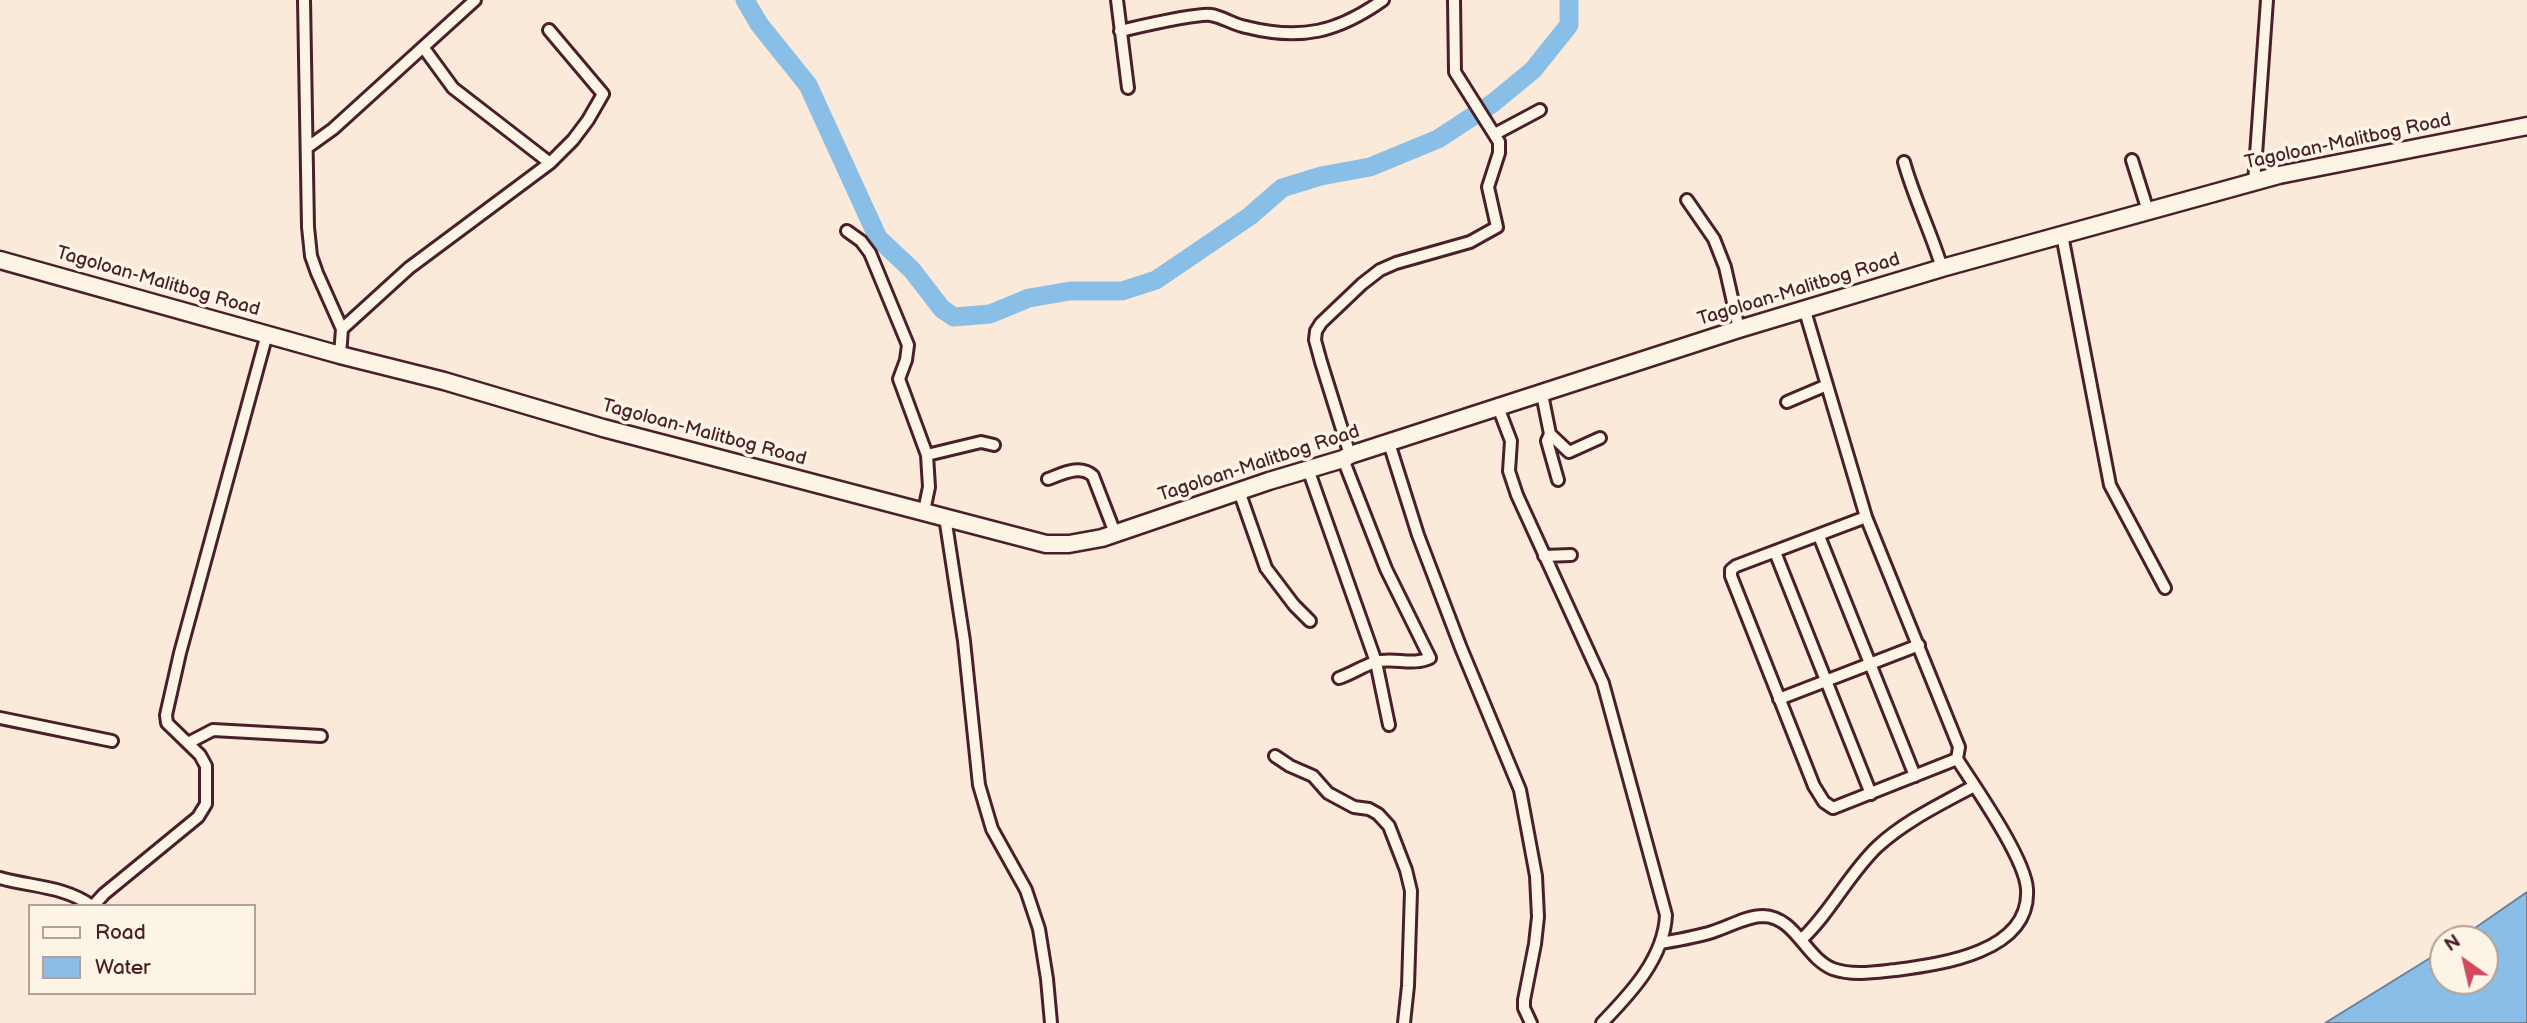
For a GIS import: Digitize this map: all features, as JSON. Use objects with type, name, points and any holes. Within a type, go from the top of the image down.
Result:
[{"type":"main road","name":"Tagoloan-Malitbog Road","points":[[0,260],[340,355],[444,381],[603,428],[1046,544],[1087,542],[1738,329],[1942,268],[2279,175],[2527,126]]},
{"type":"street","points":[[304,0],[308,227],[311,256],[342,329],[340,355]]},
{"type":"street","points":[[308,147],[333,129],[475,0]]},
{"type":"street","points":[[1117,0],[1128,88]]},
{"type":"street","points":[[1120,31],[1207,15],[1244,27],[1304,34],[1349,22],[1383,0]]},
{"type":"street","points":[[1339,678],[1376,662],[1417,662],[1430,658],[1386,569],[1347,457],[1315,340],[1321,323],[1380,270],[1470,242],[1497,227],[1489,187],[1500,147],[1495,134],[1454,67],[1454,0]]},
{"type":"street","points":[[2254,183],[2267,0]]},
{"type":"street","points":[[342,329],[408,268],[550,163],[588,120],[603,94],[549,30]]},
{"type":"street","points":[[423,47],[453,88],[550,163]]},
{"type":"street","points":[[1495,134],[1540,110]]},
{"type":"street","points":[[2132,160],[2148,211]]},
{"type":"street","points":[[1904,162],[1913,195],[1942,268]]},
{"type":"street","points":[[1687,200],[1714,239],[1725,267],[1738,329]]},
{"type":"street","points":[[847,231],[861,241],[870,253],[899,319],[908,350],[899,379],[927,455],[929,487],[924,511]]},
{"type":"street","points":[[2062,235],[2110,485],[2165,588]]},
{"type":"street","points":[[1661,943],[1712,932],[1762,916],[1786,923],[1830,968],[1865,973],[1927,966],[1971,955],[1999,941],[2013,929],[2024,910],[2027,886],[2018,860],[1957,759],[1959,747],[1866,517],[1805,311]]},
{"type":"street","points":[[94,904],[182,831],[206,804],[206,766],[200,755],[167,723],[166,715],[180,653],[267,334]]},
{"type":"street","points":[[1787,402],[1827,385]]},
{"type":"street","points":[[1542,394],[1550,434],[1547,441],[1558,480]]},
{"type":"street","points":[[1498,407],[1511,441],[1509,471],[1529,524],[1603,683],[1666,915],[1661,943],[1629,995],[1602,1023]]},
{"type":"street","points":[[1550,434],[1569,452],[1600,438]]},
{"type":"street","points":[[927,455],[981,442],[994,445]]},
{"type":"street","points":[[1389,443],[1418,535],[1520,790],[1538,917],[1524,1000],[1524,1008],[1531,1023]]},
{"type":"street","points":[[1048,479],[1079,469],[1093,475],[1115,533]]},
{"type":"street","points":[[1308,469],[1376,662],[1388,725]]},
{"type":"street","points":[[1239,491],[1266,568],[1310,621]]},
{"type":"street","points":[[945,517],[964,640],[979,785],[992,829],[1026,890],[1039,929],[1048,979],[1051,1023]]},
{"type":"street","points":[[1866,517],[1736,566],[1730,572],[1814,786],[1828,806],[1833,808],[1957,759]]},
{"type":"street","points":[[1818,536],[1915,776]]},
{"type":"street","points":[[1775,552],[1871,794]]},
{"type":"street","points":[[1544,556],[1571,555]]},
{"type":"street","points":[[1779,699],[1919,645]]},
{"type":"street","points":[[0,718],[112,741]]},
{"type":"street","points":[[188,743],[213,730],[321,736]]},
{"type":"street","points":[[1275,756],[1313,776],[1328,793],[1354,807],[1369,809],[1378,814],[1389,826],[1411,891],[1404,1023]]},
{"type":"street","points":[[1801,940],[1818,924],[1879,846],[1916,817],[1974,786]]},
{"type":"street","points":[[0,878],[65,891],[77,895],[89,904]]},
{"type":"water","points":[[2527,892],[2527,1023],[2325,1023],[2429,959],[2429,995],[2499,995],[2499,925],[2479,925]]},
{"type":"waterway","points":[[745,0],[759,24],[808,85],[878,238],[912,270],[942,309],[954,317],[990,314],[1029,298],[1070,291],[1122,291],[1156,280],[1250,216],[1282,188],[1321,176],[1370,167],[1438,139],[1493,103],[1533,70],[1569,25],[1569,0]]}]
